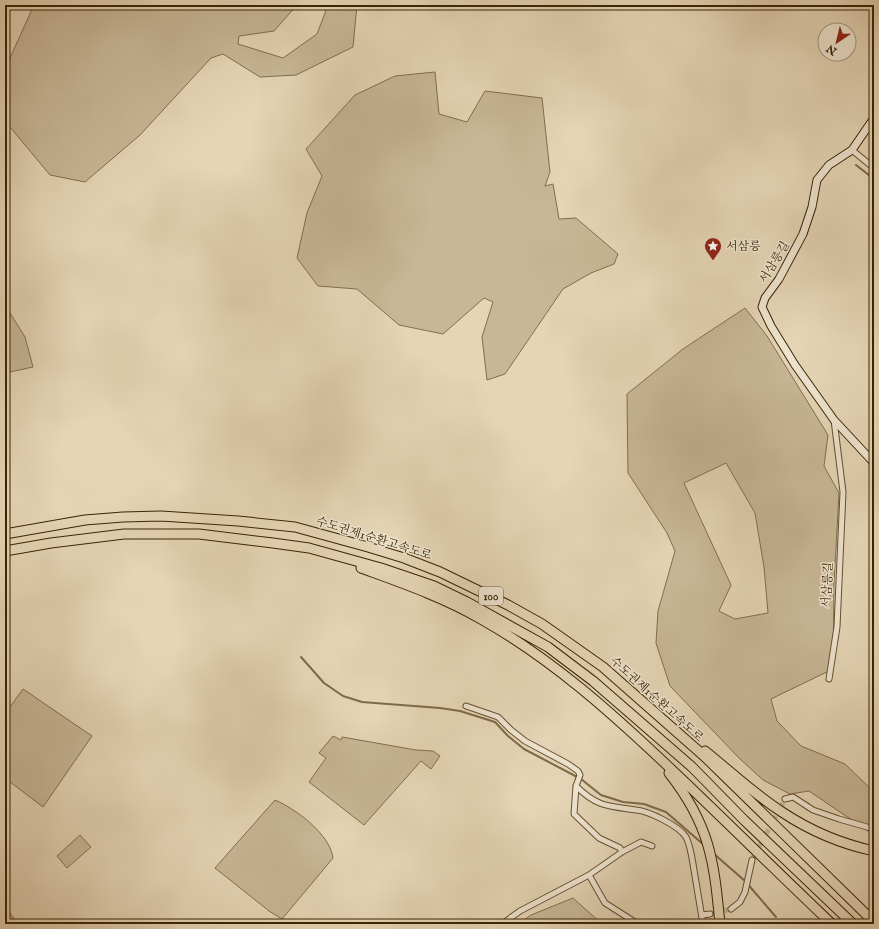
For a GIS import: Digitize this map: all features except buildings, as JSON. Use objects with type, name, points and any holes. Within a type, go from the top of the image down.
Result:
[{"type":"highway","name":"수도권제1순환고속도로","points":[[5,534],[85,520],[123,517],[238,520],[295,527],[404,558],[440,572],[542,624],[604,667],[703,755],[872,922]]},
{"type":"highway","name":"100","points":[[5,551],[51,543],[124,534],[199,534],[309,548],[434,586],[467,602],[548,647],[593,681],[692,767],[744,820],[853,924]]},
{"type":"highway","points":[[291,546],[394,580],[434,595],[507,634],[607,709],[832,924]]},
{"type":"highway","points":[[633,693],[757,794],[781,811],[812,829],[874,851]]},
{"type":"highway","points":[[607,709],[666,770],[685,795],[699,820],[708,842],[714,874],[720,924]]},
{"type":"street","name":"서삼릉길","points":[[874,118],[852,150],[829,165],[816,180],[812,207],[803,234],[779,279],[764,298],[762,307],[771,326],[795,365],[834,420],[874,463]]},
{"type":"street","points":[[852,150],[874,168]]},
{"type":"street","name":"서삼릉길","points":[[830,679],[837,627],[843,492],[834,420]]},
{"type":"street","points":[[466,706],[498,717],[526,741],[578,771],[580,775],[576,784],[574,814],[599,838],[620,848],[622,852]]},
{"type":"street","points":[[576,784],[587,797],[599,803],[644,812],[672,825],[685,836],[690,848],[703,924]]},
{"type":"street","points":[[785,799],[792,797],[813,810],[874,829]]},
{"type":"street","points":[[502,924],[520,911],[589,874],[622,852],[641,842],[652,846]]},
{"type":"street","points":[[732,909],[740,902],[752,860]]},
{"type":"street","points":[[589,874],[605,903],[638,924]]},
{"type":"street","points":[[702,915],[710,914]]},
{"type":"shaded area","points":[[34,5],[297,5],[274,31],[239,36],[238,44],[283,58],[317,34],[328,5],[357,5],[353,47],[296,75],[260,77],[223,54],[211,58],[140,135],[85,182],[50,175],[5,121],[5,73],[10,58]]},
{"type":"shaded area","points":[[435,72],[439,114],[467,122],[485,91],[542,98],[550,172],[545,186],[553,184],[559,219],[576,218],[618,254],[614,264],[591,273],[563,289],[505,374],[487,380],[482,337],[493,302],[484,298],[443,334],[399,325],[357,289],[318,286],[297,258],[307,213],[322,176],[306,149],[355,95],[395,76]]},
{"type":"shaded area","points":[[5,305],[25,337],[33,367],[5,373]]},
{"type":"shaded area","points":[[745,308],[767,336],[828,435],[824,466],[839,493],[834,584],[833,669],[771,699],[777,721],[801,746],[845,764],[874,792],[874,835],[809,791],[790,794],[763,780],[739,758],[670,686],[656,643],[658,611],[675,551],[667,533],[628,473],[627,394],[683,349]],"holes":[[[726,463],[755,513],[764,567],[768,613],[735,619],[719,611],[731,585],[684,483]]]},
{"type":"shaded area","points":[[23,689],[92,736],[43,807],[5,778],[5,714]]},
{"type":"shaded area","points":[[333,736],[341,740],[342,737],[416,750],[433,751],[440,756],[431,769],[421,761],[364,825],[309,782],[326,758],[319,753]]},
{"type":"shaded area","points":[[275,800],[302,816],[319,831],[331,849],[333,858],[282,919],[269,911],[215,868]]},
{"type":"shaded area","points":[[80,835],[91,847],[67,868],[57,856]]},
{"type":"shaded area","points":[[573,898],[602,924],[518,924],[531,915]]},
{"type":"shaded area","points":[[5,906],[18,924],[5,924]]},
{"type":"shaded area","points":[[53,920],[60,924],[25,924]]},
{"type":"waterway","points":[[856,165],[874,179]]},
{"type":"waterway","points":[[301,657],[324,683],[343,696],[362,702],[460,711],[495,722],[508,736],[524,749],[581,779],[601,795],[623,802],[644,804],[666,812],[704,845]]},
{"type":"waterway","points":[[713,853],[745,881],[776,917]]},
{"type":"tunnel","points":[[752,860],[785,799]]},
{"type":"tunnel","points":[[710,914],[731,909]]},
{"type":"place","name":"서삼릉","points":[[713,261]]}]
